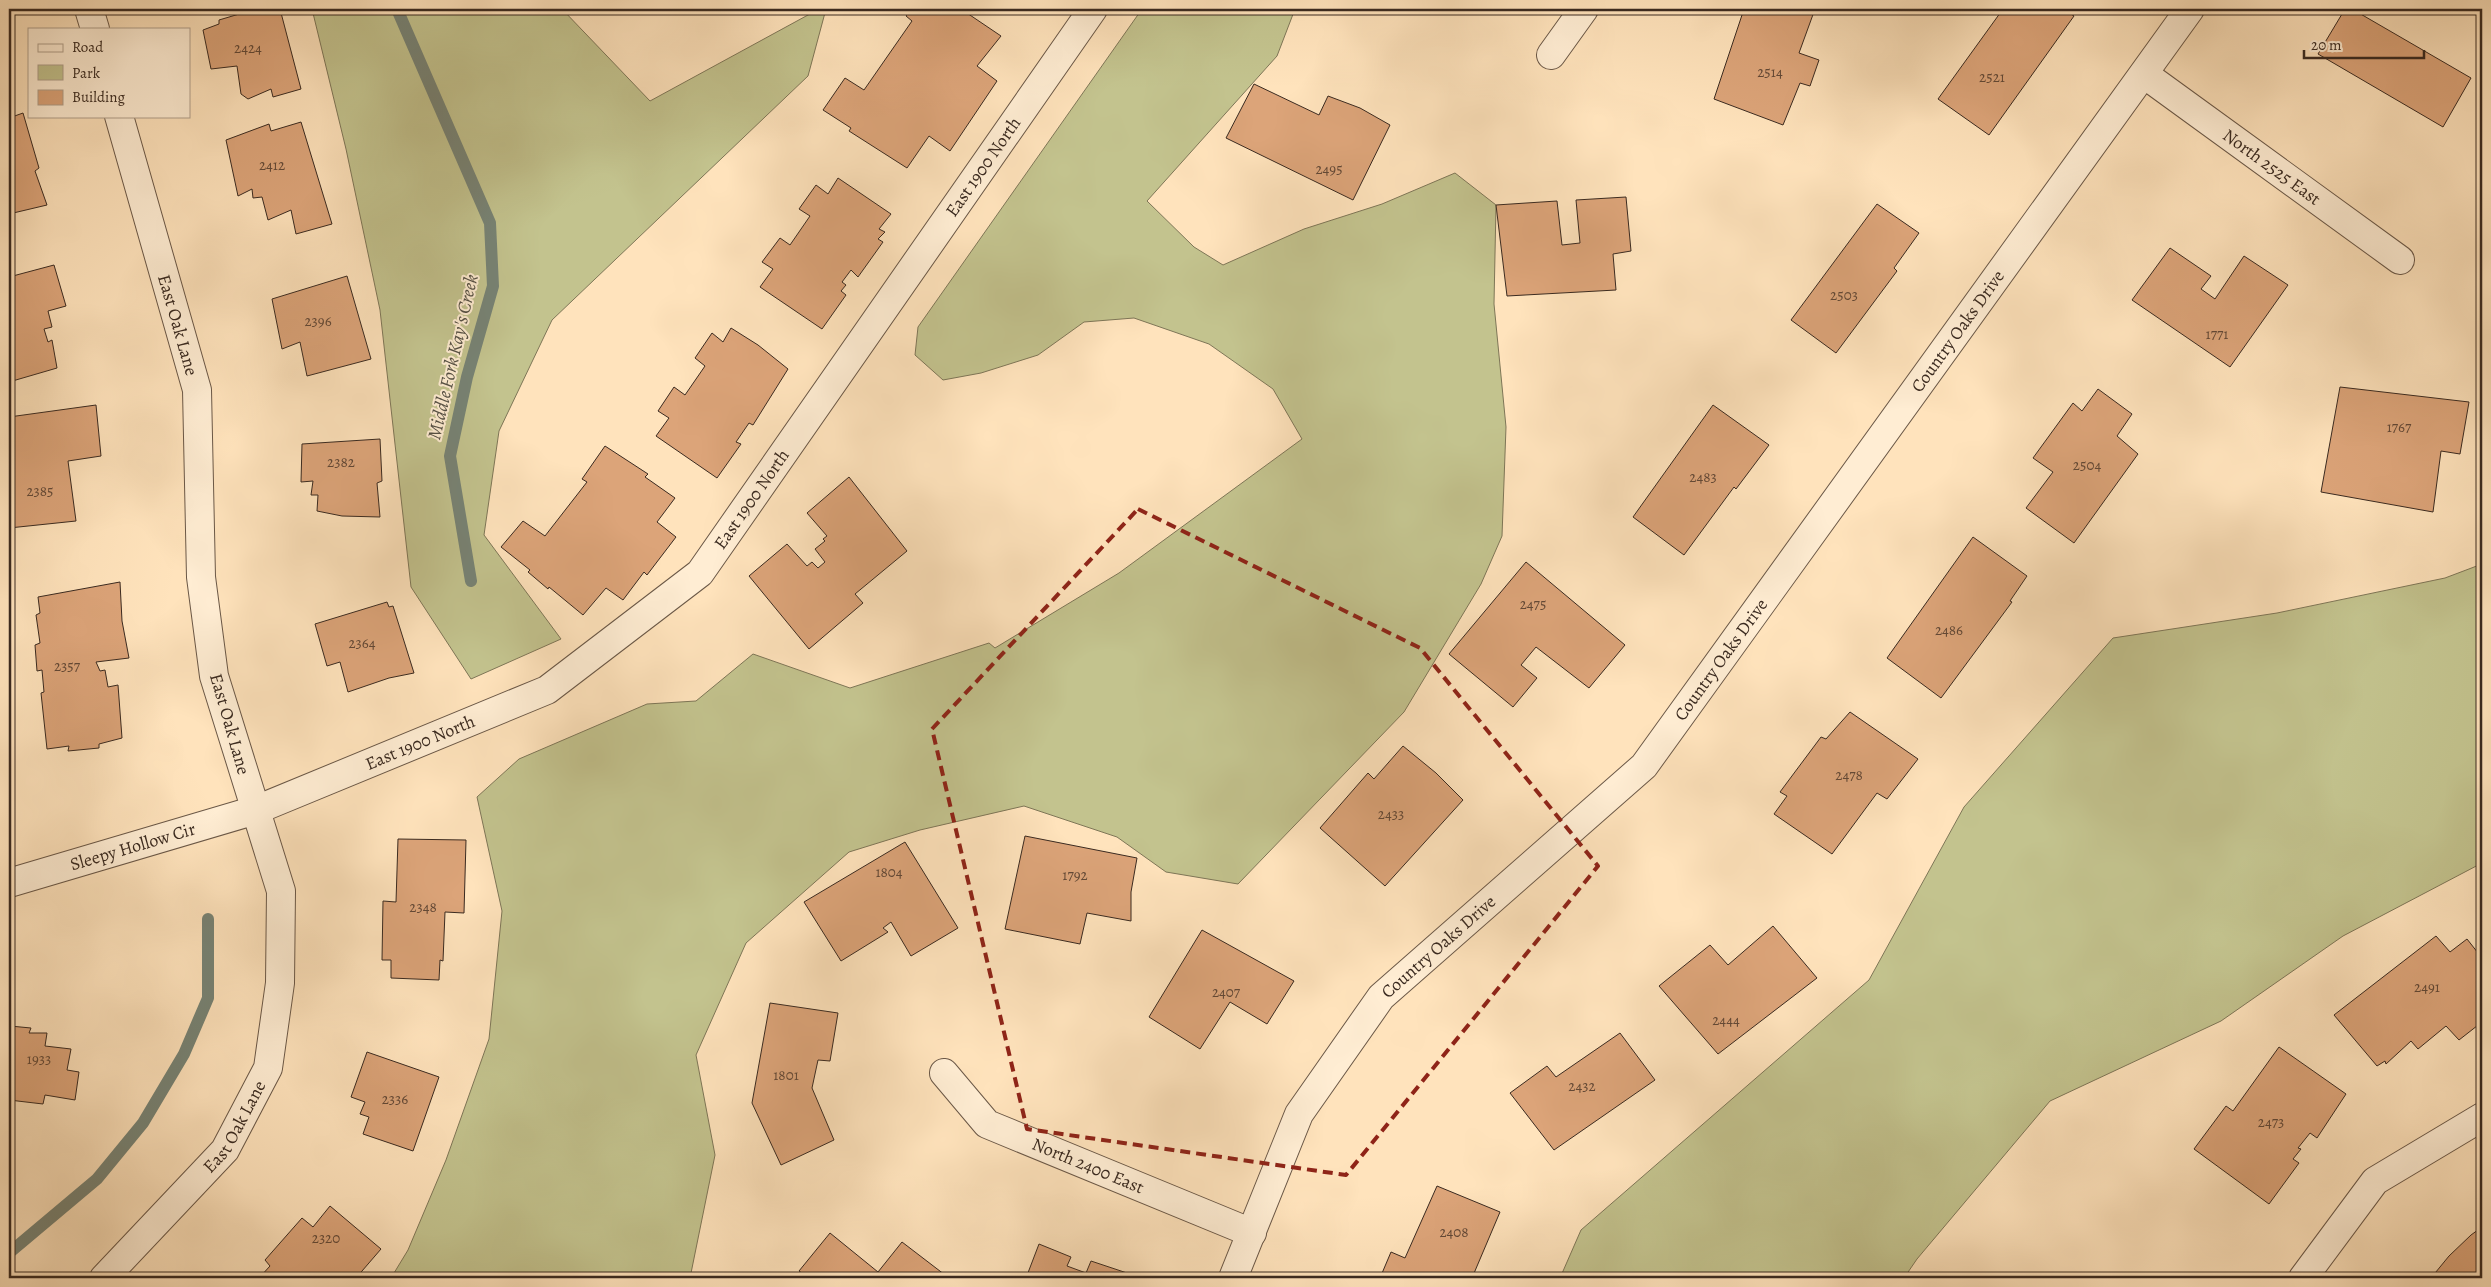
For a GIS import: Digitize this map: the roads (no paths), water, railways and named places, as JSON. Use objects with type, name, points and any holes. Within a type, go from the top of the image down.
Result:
[{"type":"street","points":[[89,9],[95,28]]},
{"type":"street","name":"East 1900 North","points":[[256,810],[547,690],[700,573],[1093,9]]},
{"type":"street","points":[[1551,55],[1584,9]]},
{"type":"street","name":"Country Oaks Drive","points":[[1233,1278],[1299,1114],[1381,997],[1644,766],[2190,9]]},
{"type":"street","name":"North 2525 East","points":[[2144,74],[2400,260]]},
{"type":"street","name":"East Oak Lane","points":[[104,1278],[225,1150],[268,1068],[280,984],[281,891],[214,676],[201,576],[197,390],[121,118]]},
{"type":"street","name":"Sleepy Hollow Cir","points":[[9,883],[256,810]]},
{"type":"street","name":"North 2400 East","points":[[944,1073],[987,1124],[1252,1232]]},
{"type":"street","points":[[2303,1278],[2375,1181],[2482,1116]]},
{"type":"waterway","name":"Middle Fork Kay's Creek","points":[[397,9],[490,223],[493,286],[467,377],[450,456],[471,581]]},
{"type":"waterway","name":"Middle Fork Kay's Creek","points":[[9,1253],[97,1179],[143,1123],[184,1054],[208,998],[208,919]]}]
